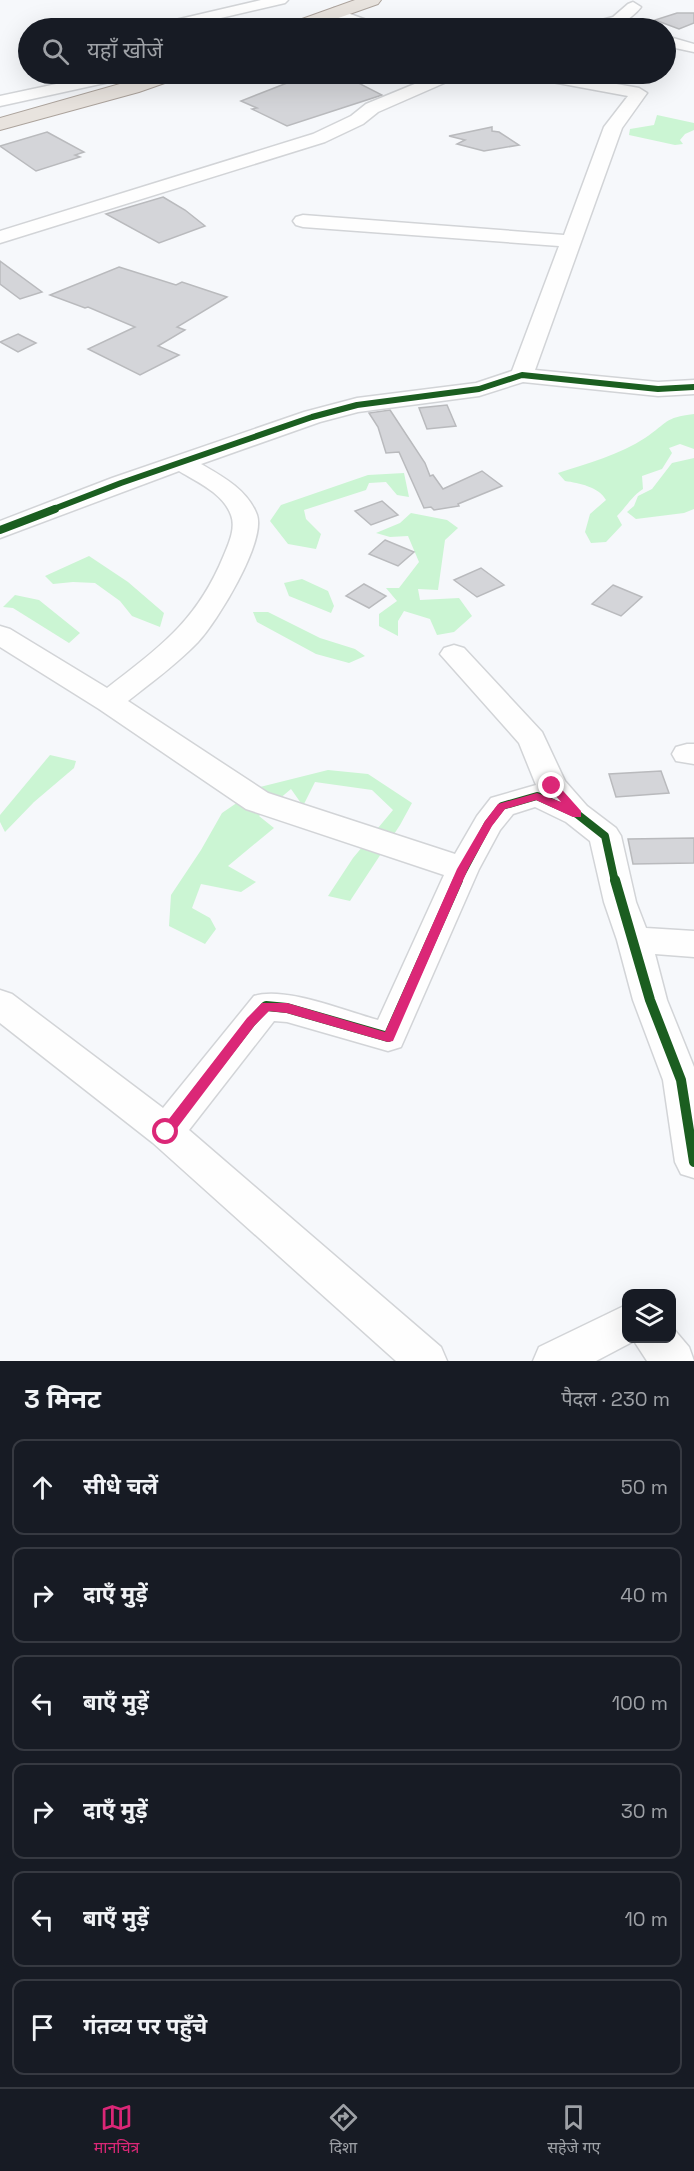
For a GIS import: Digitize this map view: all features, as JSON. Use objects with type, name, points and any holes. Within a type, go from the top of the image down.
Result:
[{"type":"main road","points":[[321,18],[372,0]]},
{"type":"main road","points":[[0,124],[143,84]]},
{"type":"street","points":[[203,18],[280,0]]},
{"type":"street","points":[[620,18],[633,6]]},
{"type":"street","points":[[334,13],[347,18]]},
{"type":"street","points":[[676,44],[691,48]]},
{"type":"street","points":[[0,101],[77,84]]},
{"type":"street","points":[[0,237],[319,138],[357,120],[372,108],[428,84]]},
{"type":"street","points":[[522,375],[614,127],[639,93],[590,84]]},
{"type":"street","points":[[303,221],[571,241]]},
{"type":"street","points":[[0,530],[181,462],[312,417],[357,405],[479,389],[522,375],[658,389],[694,387]]},
{"type":"street","points":[[109,702],[191,634],[226,580],[241,548],[246,520],[233,494],[181,462]]},
{"type":"street","points":[[0,635],[109,702],[257,801],[463,869]]},
{"type":"street","points":[[454,654],[532,739],[552,786],[577,814],[605,836],[620,902],[634,940],[650,1000],[681,1080],[694,1162]]},
{"type":"street","points":[[166,1132],[251,1022],[266,1006],[287,1008],[388,1038],[463,869],[488,824],[502,806],[537,796],[577,814]]},
{"type":"street","points":[[634,940],[694,944]]},
{"type":"street","points":[[0,1004],[166,1132],[426,1361]]},
{"type":"street","points":[[554,1361],[622,1327]]},
{"type":"street","points":[[658,1343],[674,1361]]},
{"type":"green space","points":[[657,115],[694,123],[694,130],[685,134],[680,140],[683,144],[675,145],[629,135],[630,129],[654,125]]},
{"type":"green space","points":[[694,414],[694,449],[680,444],[669,448],[672,453],[662,469],[642,476],[643,489],[617,516],[622,525],[606,542],[591,543],[585,532],[590,514],[606,500],[594,489],[565,481],[558,473],[614,454],[636,444],[671,419]]},
{"type":"green space","points":[[694,458],[694,509],[684,513],[636,519],[627,512],[634,506],[638,496],[652,489],[672,463]]},
{"type":"green space","points":[[404,473],[409,497],[397,495],[386,482],[369,483],[366,490],[304,510],[306,519],[321,534],[316,549],[288,544],[270,521],[281,505],[368,475]]},
{"type":"green space","points":[[411,513],[447,520],[458,528],[445,540],[438,590],[418,589],[420,600],[459,598],[472,616],[454,632],[437,635],[430,619],[404,611],[398,621],[398,636],[379,626],[379,614],[397,601],[386,588],[399,588],[419,562],[408,536],[390,537],[376,533],[400,523]]},
{"type":"green space","points":[[89,556],[128,582],[164,613],[160,627],[132,616],[120,601],[95,583],[53,584],[45,576]]},
{"type":"green space","points":[[302,579],[328,591],[334,606],[331,613],[289,596],[284,583]]},
{"type":"green space","points":[[15,595],[39,600],[80,633],[69,643],[13,608],[3,607]]},
{"type":"green space","points":[[253,612],[268,612],[320,638],[355,649],[365,656],[349,663],[316,654],[257,622]]},
{"type":"green space","points":[[50,755],[76,761],[74,768],[34,802],[5,832],[0,822],[0,815]]},
{"type":"green space","points":[[328,770],[368,774],[412,803],[350,901],[328,896],[353,858],[393,810],[372,790],[315,782],[303,806],[291,789],[259,816],[274,828],[228,866],[256,882],[241,892],[201,884],[192,908],[210,918],[216,929],[205,944],[169,926],[171,895],[222,813],[260,787]]},
{"type":"building","points":[[677,13],[694,13],[694,23],[679,29],[676,28],[676,18],[661,18]]},
{"type":"building","points":[[284,84],[361,84],[382,95],[287,126],[241,101]]},
{"type":"building","points":[[492,127],[492,131],[499,132],[519,145],[484,151],[457,144],[465,140],[449,136]]},
{"type":"building","points":[[47,132],[84,152],[75,155],[80,157],[36,171],[0,146]]},
{"type":"building","points":[[163,197],[185,210],[205,226],[159,243],[106,214]]},
{"type":"building","points":[[0,261],[42,292],[20,299],[0,284]]},
{"type":"building","points":[[119,267],[176,285],[182,282],[227,297],[177,327],[185,330],[158,346],[179,355],[140,375],[88,349],[135,327],[88,307],[85,308],[50,295]]},
{"type":"building","points":[[18,334],[36,343],[18,352],[0,342]]},
{"type":"building","points":[[447,405],[456,426],[427,429],[419,408]]},
{"type":"building","points":[[390,410],[425,463],[430,476],[433,475],[443,489],[482,471],[502,486],[458,504],[459,506],[434,510],[431,507],[424,508],[399,452],[386,453],[378,427],[369,413]]},
{"type":"building","points":[[382,501],[398,515],[371,525],[355,511]]},
{"type":"building","points":[[385,540],[414,552],[398,566],[369,554]]},
{"type":"building","points":[[481,568],[504,585],[477,597],[454,580]]},
{"type":"building","points":[[364,584],[386,596],[369,608],[346,596]]},
{"type":"building","points":[[613,585],[642,597],[621,616],[592,604]]},
{"type":"building","points":[[661,771],[669,793],[616,797],[609,774]]},
{"type":"building","points":[[694,838],[694,863],[633,864],[628,839]]},
{"type":"cycle path","points":[[0,530],[121,483],[312,417],[357,405],[479,389],[522,375],[658,389],[694,387]]},
{"type":"cycle path","points":[[166,1132],[251,1022],[266,1006],[287,1008],[388,1037],[463,869],[488,824],[502,806],[537,796],[577,814],[605,836],[620,902],[634,940],[650,1000],[681,1080],[694,1162]]},
{"type":"route","points":[[166,1132],[251,1022],[266,1006],[287,1008],[388,1038],[463,869],[488,824],[502,806],[537,796],[577,814],[552,786]]}]
